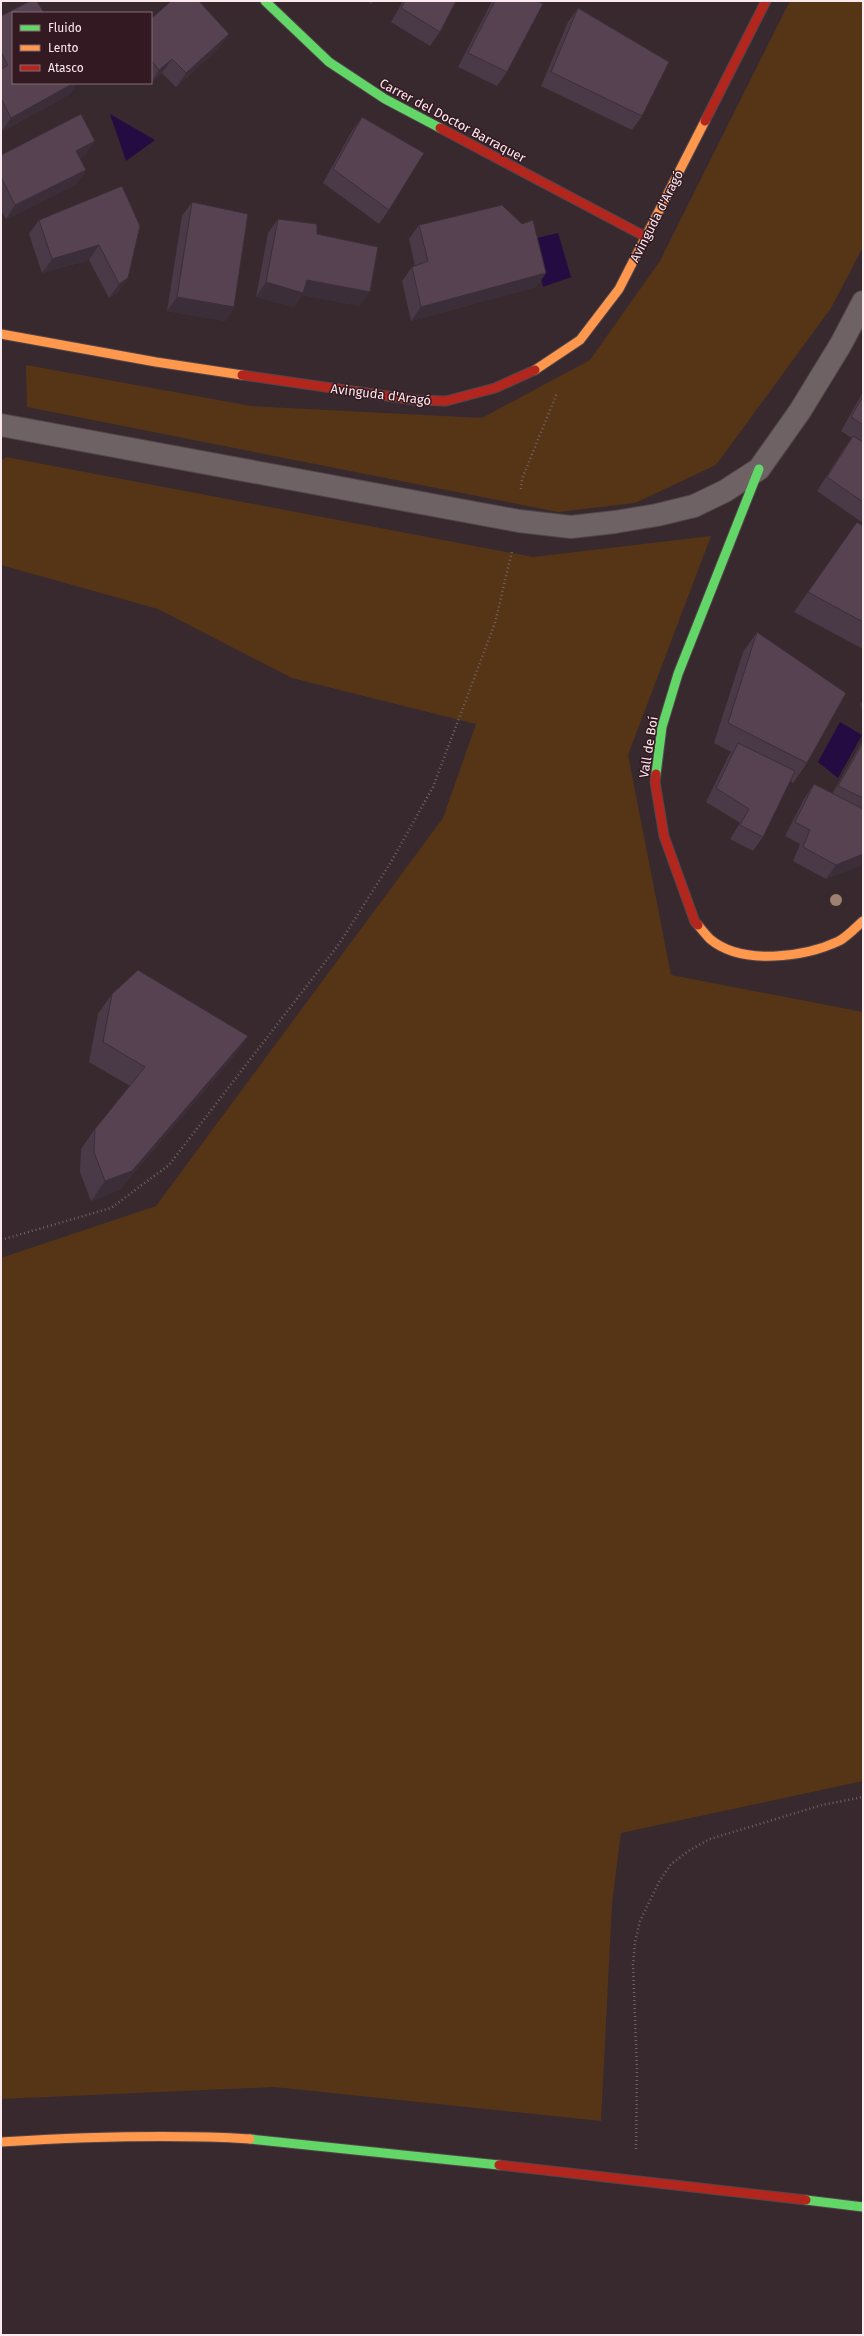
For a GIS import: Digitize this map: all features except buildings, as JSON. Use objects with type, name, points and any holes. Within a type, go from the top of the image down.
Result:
[{"type":"street","name":"Carrer del Doctor Barraquer","points":[[265,1],[329,62],[385,99],[646,237]]},
{"type":"street","name":"Avinguda d'Aragó","points":[[1,334],[156,362],[415,400],[446,401],[495,388],[536,370],[580,340],[619,288],[766,1]]},
{"type":"street","points":[[1,425],[519,521],[570,527],[657,515],[694,506],[725,491],[758,469],[800,411],[863,302]]},
{"type":"street","name":"Vall de Boí","points":[[758,469],[678,674],[662,727],[655,782],[664,836],[695,922],[711,940],[734,951],[761,958],[814,951],[841,940],[863,921]]},
{"type":"street","points":[[1,2142],[77,2137],[195,2136],[275,2140],[635,2179],[863,2207]]},
{"type":"path","points":[[1,1240],[111,1208],[169,1165],[339,944],[391,862],[432,787],[495,623],[519,521],[522,479],[559,390]]},
{"type":"path","points":[[635,2179],[637,2070],[633,1965],[635,1942],[640,1921],[659,1882],[672,1864],[690,1850],[710,1839],[822,1805],[863,1797]]},
{"type":"shaded area","points":[[790,1],[863,1],[863,247],[831,308],[716,465],[635,503],[558,512],[27,407],[26,365],[251,406],[482,418],[590,360],[660,261]]},
{"type":"shaded area","points":[[110,114],[155,140],[126,161]]},
{"type":"shaded area","points":[[558,233],[571,277],[543,287],[533,239]]},
{"type":"shaded area","points":[[6,457],[533,557],[711,536],[628,755],[671,975],[863,1012],[863,1781],[621,1833],[612,1903],[601,2121],[274,2087],[1,2099],[1,1258],[156,1206],[443,818],[476,724],[292,678],[158,609],[1,565],[1,461]]},
{"type":"shaded area","points":[[840,722],[862,735],[838,778],[818,762]]},
{"type":"traffic: fast","points":[[265,1],[329,62],[385,99],[440,128]]},
{"type":"traffic: fast","points":[[656,774],[662,727],[678,674],[759,469]]},
{"type":"traffic: fast","points":[[250,2139],[499,2165]]},
{"type":"traffic: fast","points":[[806,2200],[863,2207]]},
{"type":"traffic: slow","points":[[535,370],[580,340],[619,289],[705,121]]},
{"type":"traffic: slow","points":[[1,334],[156,362],[242,375]]},
{"type":"traffic: slow","points":[[698,925],[710,939],[723,947],[739,953],[756,956],[774,956],[792,955],[825,947],[842,939],[863,921]]},
{"type":"traffic: slow","points":[[1,2142],[126,2137],[219,2137],[250,2139]]},
{"type":"traffic: jam","points":[[705,121],[766,1]]},
{"type":"traffic: jam","points":[[440,128],[646,237]]},
{"type":"traffic: jam","points":[[242,375],[415,400],[446,401],[495,388],[535,370]]},
{"type":"traffic: jam","points":[[656,774],[655,782],[664,836],[695,922],[698,925]]},
{"type":"traffic: jam","points":[[499,2165],[806,2200]]}]
